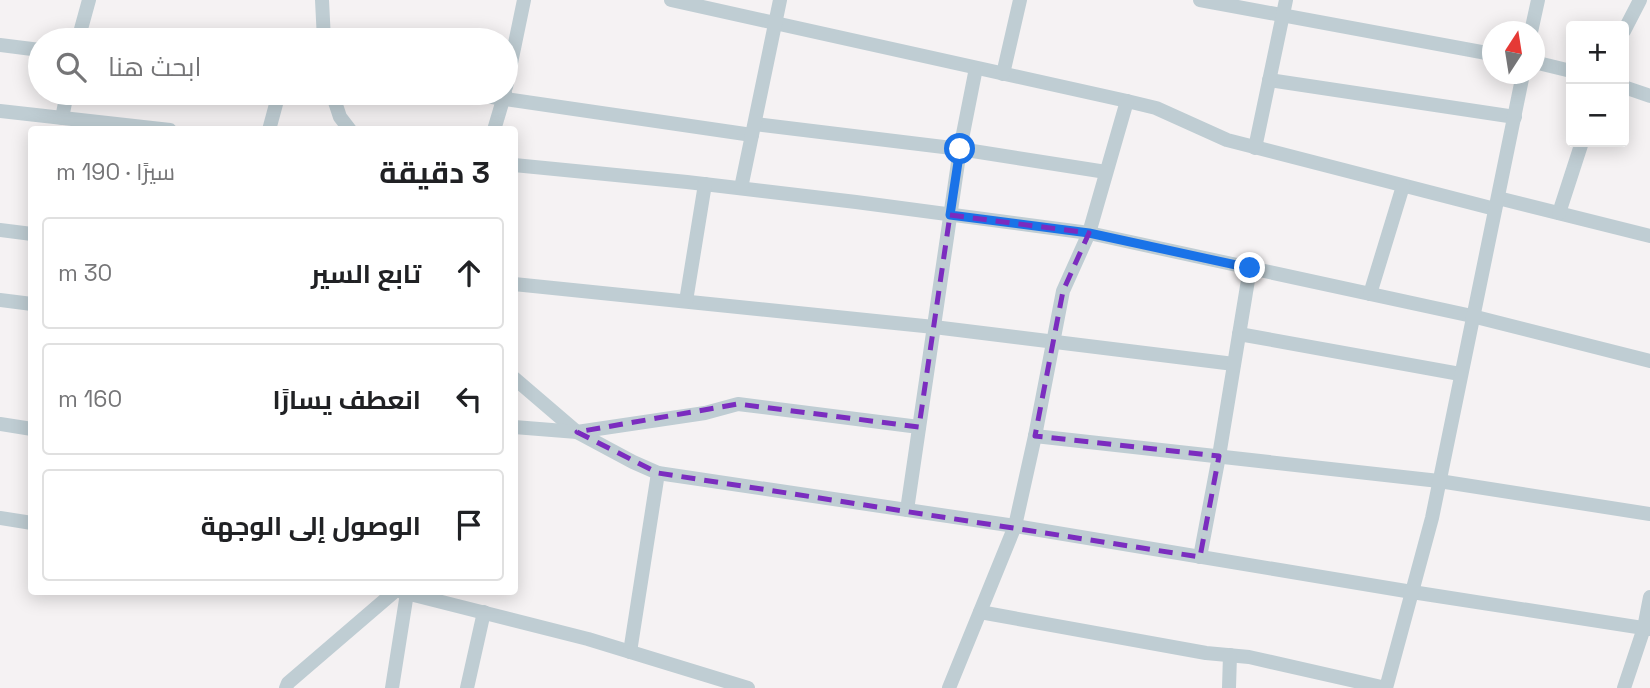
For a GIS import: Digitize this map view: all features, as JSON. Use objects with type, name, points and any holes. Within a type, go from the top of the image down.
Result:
[{"type":"street","points":[[81,28],[89,0]]},
{"type":"street","points":[[322,0],[323,28]]},
{"type":"street","points":[[518,29],[524,0]]},
{"type":"street","points":[[671,0],[1156,108],[1227,140],[1403,186],[1559,213],[1650,236]]},
{"type":"street","points":[[741,188],[780,0]]},
{"type":"street","points":[[1003,74],[1020,0]]},
{"type":"street","points":[[1200,0],[1482,52]]},
{"type":"street","points":[[1255,148],[1286,0]]},
{"type":"street","points":[[1533,21],[1538,0]]},
{"type":"street","points":[[1629,21],[1640,0]]},
{"type":"street","points":[[0,45],[28,48]]},
{"type":"street","points":[[1545,65],[1566,71]]},
{"type":"street","points":[[907,510],[960,149],[976,68]]},
{"type":"street","points":[[1269,80],[1515,117]]},
{"type":"street","points":[[980,612],[1206,653],[1249,657],[1386,688],[1432,518],[1521,84]]},
{"type":"street","points":[[1629,89],[1650,96]]},
{"type":"street","points":[[518,95],[753,129],[960,149],[1106,172]]},
{"type":"street","points":[[949,688],[1015,526],[1063,291],[1089,233],[1127,101]]},
{"type":"street","points":[[62,118],[65,105]]},
{"type":"street","points":[[270,126],[276,105]]},
{"type":"street","points":[[336,105],[347,126]]},
{"type":"street","points":[[495,126],[501,105]]},
{"type":"street","points":[[0,111],[134,126]]},
{"type":"street","points":[[1559,213],[1580,147]]},
{"type":"street","points":[[518,165],[741,188],[1089,233],[1472,316],[1650,361]]},
{"type":"street","points":[[686,301],[705,184]]},
{"type":"street","points":[[1370,294],[1403,186]]},
{"type":"street","points":[[0,230],[28,234]]},
{"type":"street","points":[[1200,557],[1250,268]]},
{"type":"street","points":[[518,284],[934,327],[1234,364]]},
{"type":"street","points":[[0,300],[28,304]]},
{"type":"street","points":[[1239,334],[1461,374]]},
{"type":"street","points":[[518,381],[577,432],[657,473],[1015,526],[1647,628]]},
{"type":"street","points":[[518,427],[577,432],[705,413],[738,404],[919,427]]},
{"type":"street","points":[[0,424],[28,428]]},
{"type":"street","points":[[1035,436],[1439,481],[1650,514]]},
{"type":"street","points":[[630,652],[657,473]]},
{"type":"street","points":[[0,518],[28,522]]},
{"type":"street","points":[[286,688],[302,671],[397,595]]},
{"type":"street","points":[[392,688],[401,595]]},
{"type":"street","points":[[413,595],[588,639],[748,688]]},
{"type":"street","points":[[1624,688],[1647,628],[1650,597]]},
{"type":"street","points":[[467,688],[484,612]]},
{"type":"street","points":[[1229,688],[1230,655]]},
{"type":"highlighted area","points":[[950,215],[1089,233],[1063,291],[1035,436],[1219,456],[1200,557],[658,473],[577,432],[738,404],[919,427]]},
{"type":"route","points":[[960,149],[950,215],[1089,233],[1250,268]]}]
